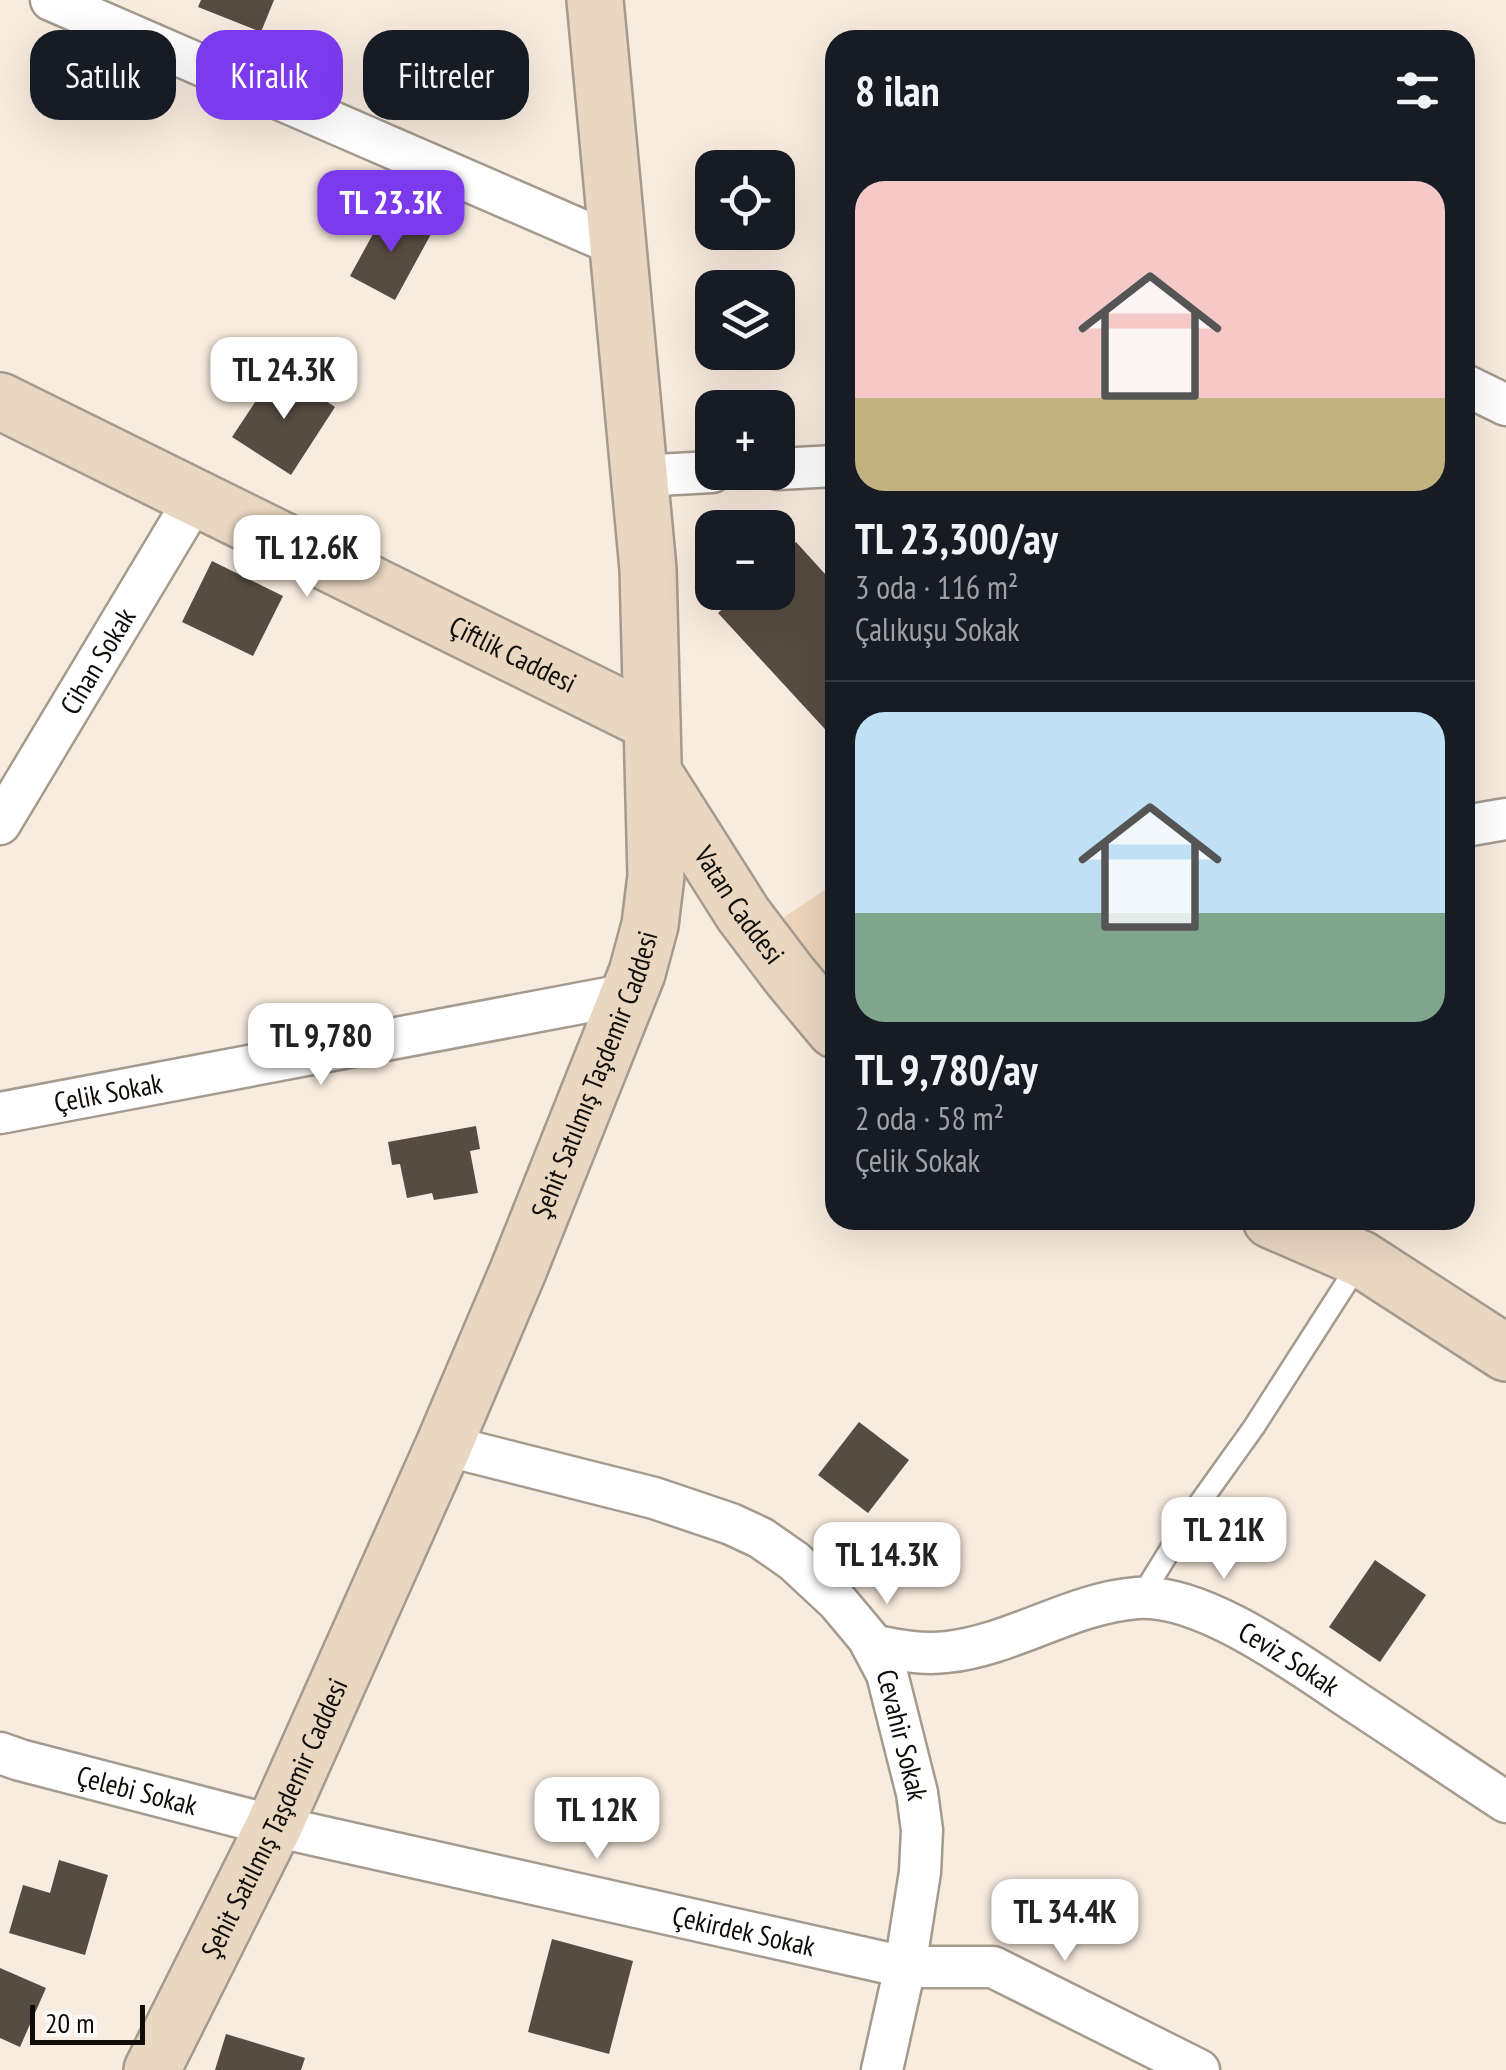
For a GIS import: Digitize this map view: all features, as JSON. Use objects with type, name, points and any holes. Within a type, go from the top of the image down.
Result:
[{"type":"street","points":[[50,0],[618,246]]},
{"type":"street","name":"Şehit Satılmış Taşdemir Caddesi","points":[[152,2070],[274,1826],[444,1445],[518,1272],[637,973],[650,926],[656,876],[648,569],[595,0]]},
{"type":"street","points":[[1475,390],[1506,405]]},
{"type":"street","name":"Çiftlik Caddesi","points":[[0,400],[196,498],[653,748]]},
{"type":"street","points":[[795,468],[825,467]]},
{"type":"street","points":[[639,476],[695,473]]},
{"type":"street","name":"Cihan Sokak","points":[[0,824],[196,498]]},
{"type":"street","name":"Vatan Caddesi","points":[[653,748],[743,914],[825,1018]]},
{"type":"street","points":[[1475,824],[1506,819]]},
{"type":"street","name":"Çelik Sokak","points":[[0,1113],[628,994]]},
{"type":"street","points":[[1294,1230],[1361,1259],[1506,1353]]},
{"type":"street","name":"Cevahir Sokak","points":[[444,1445],[654,1498],[761,1538],[794,1561],[837,1602],[872,1645],[887,1674],[917,1794],[922,1830],[920,1872],[905,1967],[882,2070]]},
{"type":"street","name":"Ceviz Sokak","points":[[872,1645],[912,1652],[946,1652],[983,1645],[1108,1602],[1141,1597],[1175,1603],[1258,1637],[1506,1802]]},
{"type":"street","name":"Çelebi Sokak","points":[[0,1753],[274,1826]]},
{"type":"street","name":"Çekirdek Sokak","points":[[274,1826],[905,1967],[993,1967],[1199,2070]]},
{"type":"lane","points":[[1141,1597],[1361,1259]]},
{"type":"shaded area","points":[[825,890],[825,974],[783,918]]},
{"type":"building","points":[[201,0],[274,0],[262,30],[198,7]]},
{"type":"building","points":[[386,210],[431,234],[395,300],[350,276]]},
{"type":"building","points":[[277,369],[335,407],[291,475],[232,437]]},
{"type":"building","points":[[796,542],[825,574],[825,729],[718,613],[795,610]]},
{"type":"building","points":[[212,561],[283,596],[253,656],[182,622]]},
{"type":"building","points":[[476,1126],[480,1149],[470,1151],[478,1193],[434,1200],[432,1193],[407,1198],[400,1164],[392,1165],[388,1142]]},
{"type":"building","points":[[859,1422],[909,1460],[868,1513],[818,1475]]},
{"type":"building","points":[[1375,1560],[1426,1595],[1380,1662],[1329,1627]]},
{"type":"building","points":[[59,1860],[108,1875],[85,1955],[9,1933],[23,1885],[50,1893]]},
{"type":"building","points":[[552,1939],[633,1961],[609,2054],[528,2032]]},
{"type":"building","points":[[0,1968],[46,1988],[20,2047],[0,2038]]},
{"type":"building","points":[[226,2034],[305,2058],[301,2070],[215,2070]]}]
